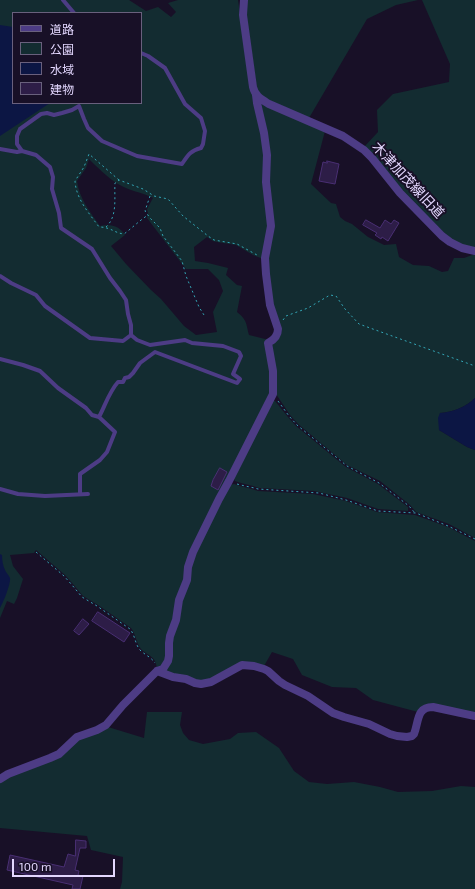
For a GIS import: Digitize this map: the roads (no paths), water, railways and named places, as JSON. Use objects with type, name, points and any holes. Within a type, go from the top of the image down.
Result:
[{"type":"street","points":[[0,779],[8,774],[59,754],[77,737],[106,725],[123,704],[163,669],[168,661],[170,636],[176,620],[179,600],[187,580],[188,567],[193,552],[273,394],[273,371],[268,343],[276,337],[278,329],[270,305],[265,258],[271,226],[266,182],[267,155],[264,133],[253,87],[242,0]]},
{"type":"street","name":"木津加茂線旧道","points":[[256,95],[269,104],[343,136],[364,150],[400,193],[442,236],[462,248],[475,251]]},
{"type":"street","points":[[158,672],[201,684],[211,682],[242,665],[254,666],[268,671],[279,681],[308,696],[333,712],[344,717],[369,724],[397,736],[412,736],[414,734],[420,713],[426,708],[433,707],[475,716]]},
{"type":"lane","points":[[63,0],[73,12]]},
{"type":"lane","points":[[22,151],[17,144],[17,136],[20,129],[40,114],[47,113],[54,115],[72,110],[79,106],[88,128],[102,141],[137,156],[182,164],[188,154],[201,148],[203,144],[205,131],[201,118],[185,104],[165,68],[142,53]]},
{"type":"lane","points":[[0,149],[17,152],[22,151],[36,155],[50,167],[53,177],[52,189],[59,213],[61,228],[92,249],[126,300],[131,325],[131,334],[137,340],[150,345],[185,340],[192,343],[223,346],[239,352],[241,356],[233,374],[240,379],[237,383],[155,352],[140,363],[133,373],[129,377],[125,378],[123,382],[118,382],[99,417]]},
{"type":"lane","points":[[0,276],[36,295],[45,306],[90,338],[123,341],[131,334]]},
{"type":"lane","points":[[0,360],[23,365],[40,371],[58,388],[86,408],[92,415],[99,417],[115,432],[107,452],[100,460],[80,474],[80,494]]},
{"type":"lane","points":[[0,489],[18,494],[45,496],[88,494]]},
{"type":"water","points":[[0,25],[12,27],[12,104],[48,104],[0,136]]},
{"type":"water","points":[[475,398],[475,450],[467,447],[439,430],[438,418],[440,413],[450,412],[468,404]]},
{"type":"water","points":[[0,554],[2,555],[4,568],[10,578],[10,581],[5,598],[0,608]]}]
